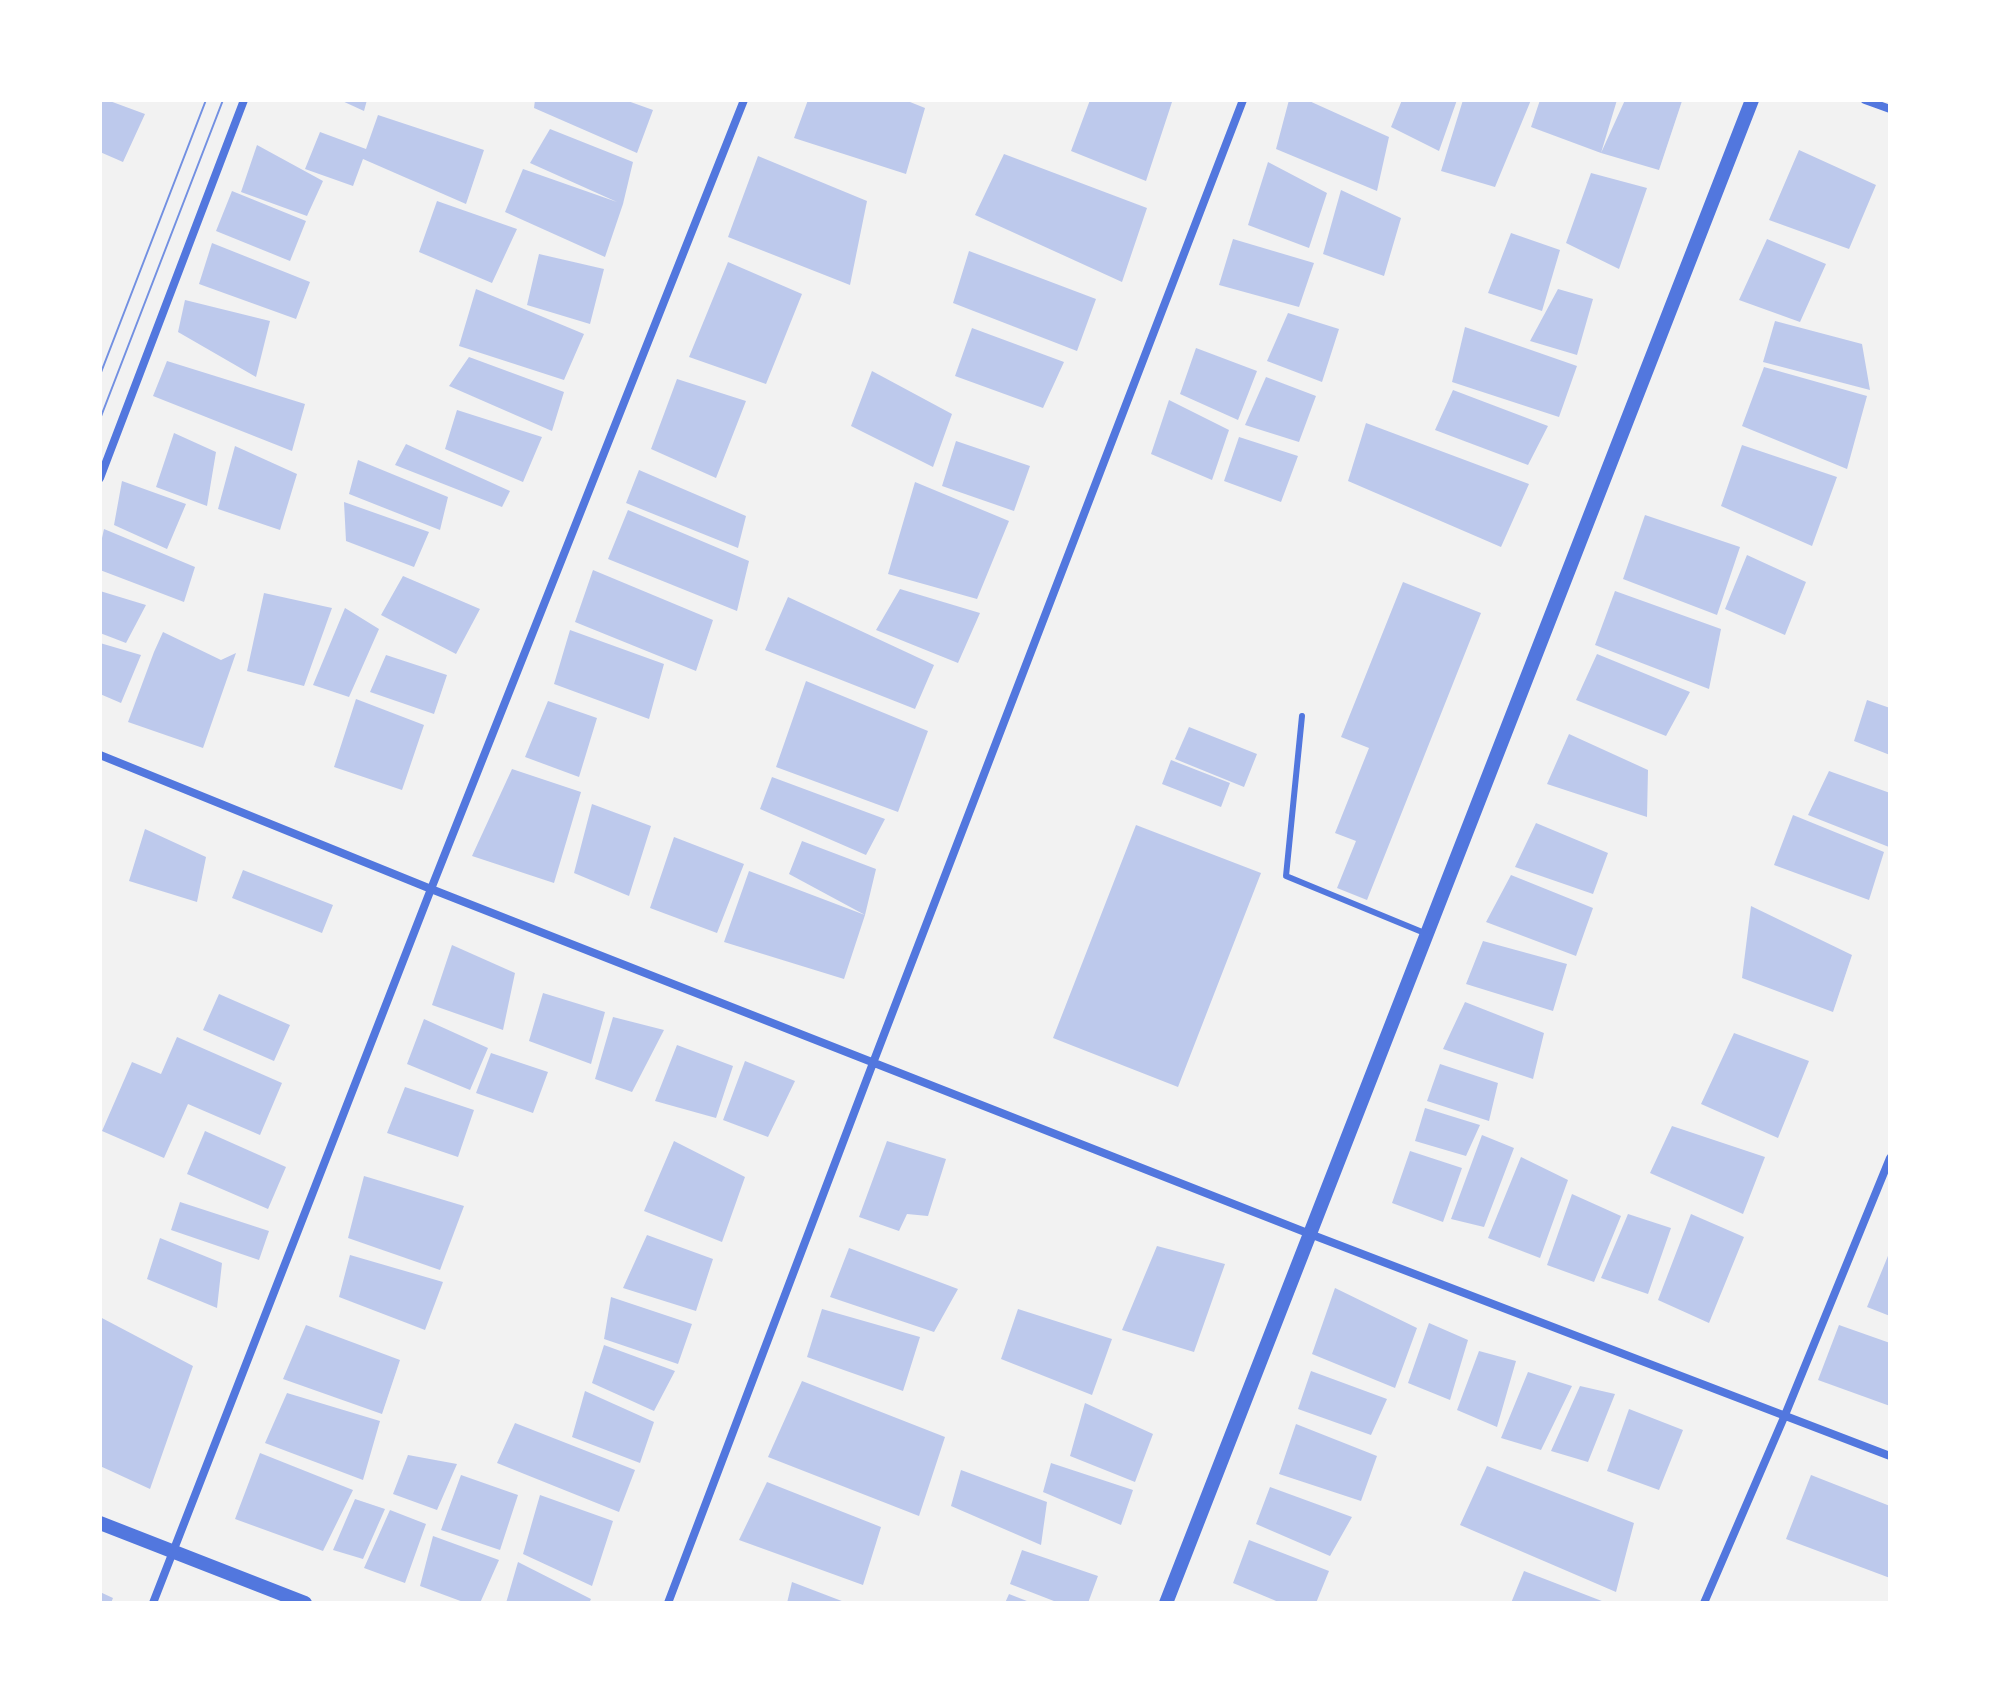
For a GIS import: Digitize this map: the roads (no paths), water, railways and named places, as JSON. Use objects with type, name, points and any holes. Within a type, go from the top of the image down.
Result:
[{"type":"street","points":[[100,478],[244,100]]},
{"type":"street","points":[[153,1603],[431,889],[744,100]]},
{"type":"street","points":[[668,1603],[1243,100]]},
{"type":"street","points":[[1166,1603],[1752,100]]},
{"type":"street","points":[[1865,100],[1890,109]]},
{"type":"street","points":[[100,755],[873,1063],[1890,1456]]},
{"type":"street","points":[[1704,1603],[1890,1158]]},
{"type":"street","points":[[100,1523],[305,1603]]},
{"type":"lane","points":[[1302,716],[1286,876],[1427,934]]},
{"type":"tram line","points":[[100,375],[206,100]]},
{"type":"tram line","points":[[100,419],[223,100]]}]
